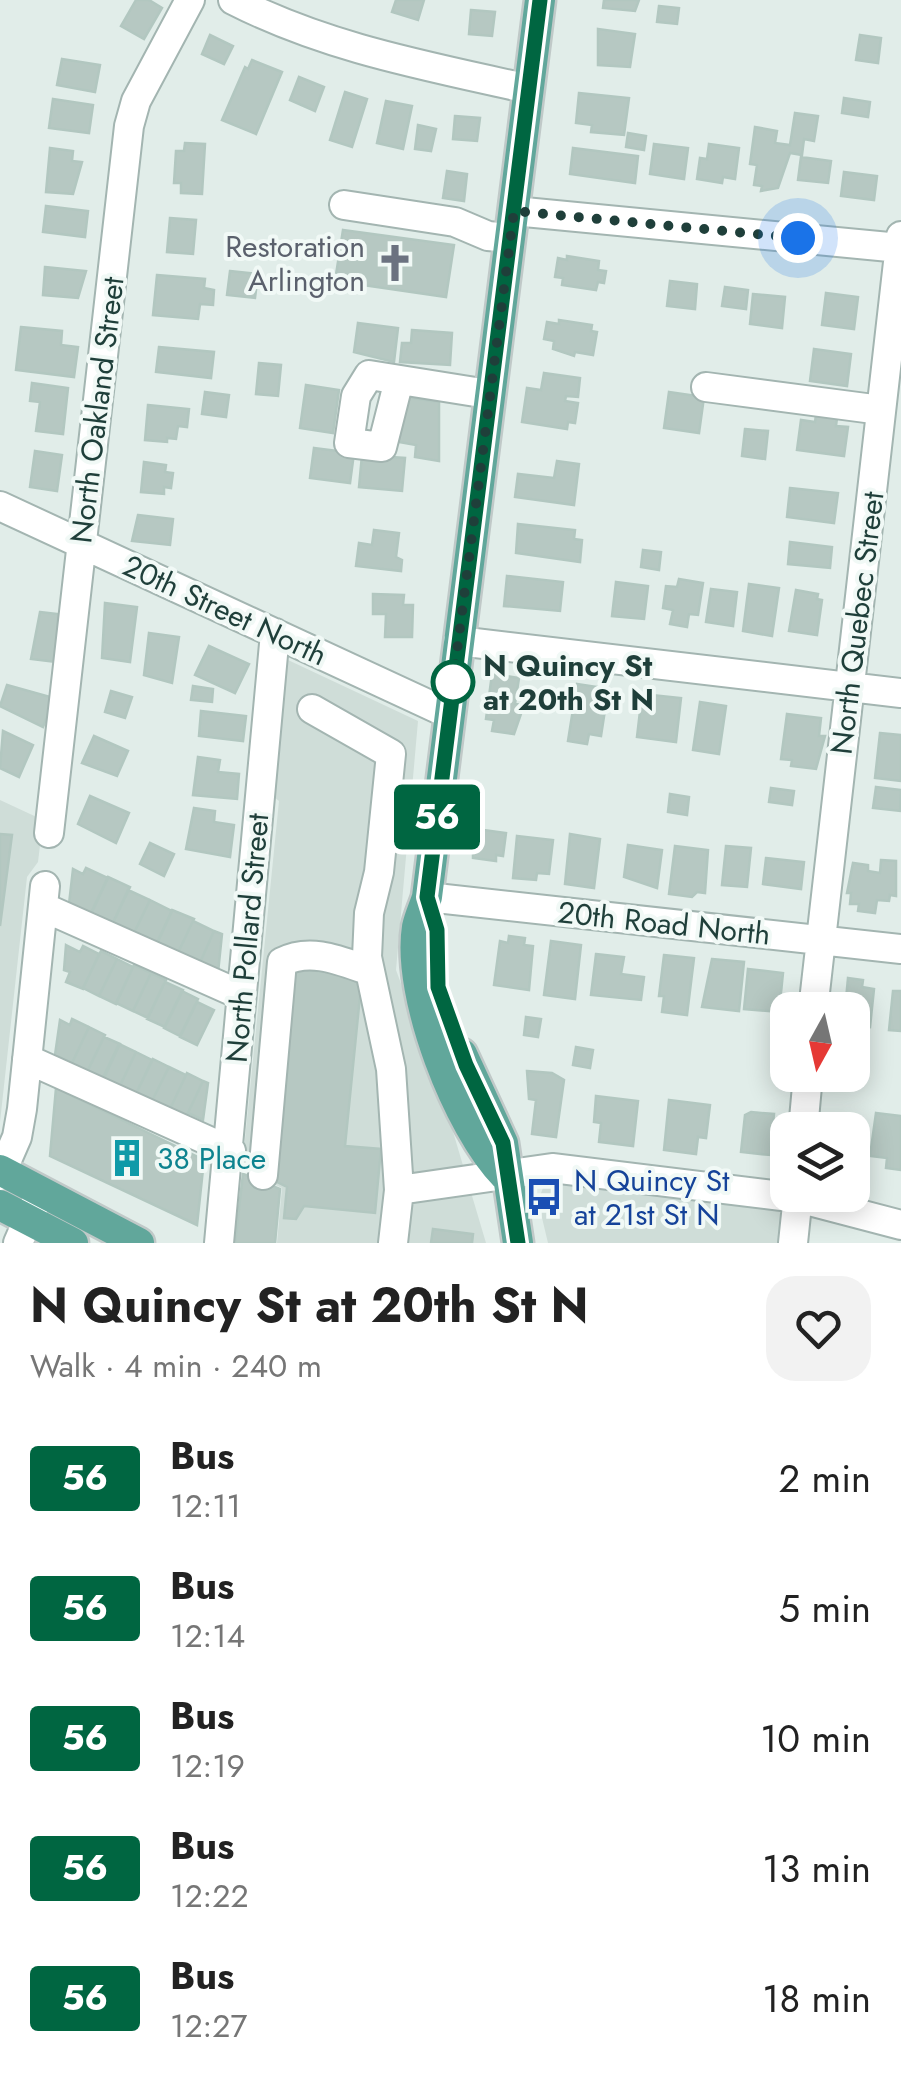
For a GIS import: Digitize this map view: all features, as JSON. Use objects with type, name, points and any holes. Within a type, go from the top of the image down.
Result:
[{"type":"main road","points":[[518,1243],[506,1176],[481,1151],[436,1044],[420,992],[417,928],[427,897],[540,0]]},
{"type":"main road","points":[[1,1172],[139,1243]]},
{"type":"main road","points":[[0,1206],[23,1231],[73,1243]]},
{"type":"street","name":"North Oakland Street","points":[[49,832],[129,126],[136,100],[190,0]]},
{"type":"street","points":[[232,0],[277,23],[359,51],[529,89]]},
{"type":"street","points":[[344,205],[455,222],[488,236],[512,225],[900,248]]},
{"type":"street","name":"North Quebec Street","points":[[815,992],[901,236]]},
{"type":"street","points":[[399,380],[488,394]]},
{"type":"street","points":[[706,388],[881,410]]},
{"type":"street","name":"20th Street North","points":[[0,506],[450,714]]},
{"type":"street","name":"North Pollard Street","points":[[219,1243],[275,633]]},
{"type":"street","points":[[458,641],[901,693]]},
{"type":"street","points":[[312,710],[391,754],[379,872],[369,913],[370,971],[391,1070],[399,1190],[392,1243]]},
{"type":"street","points":[[1,1172],[20,1125],[44,896],[241,994]]},
{"type":"street","name":"20th Road North","points":[[427,897],[901,949]]},
{"type":"street","points":[[263,1175],[282,962],[294,956],[323,956],[370,971]]},
{"type":"street","points":[[28,1060],[230,1150]]},
{"type":"street","points":[[399,1190],[552,1168],[770,1193]]},
{"type":"street","points":[[23,1231],[41,1191]]},
{"type":"street","points":[[793,1243],[796,1212]]},
{"type":"street","points":[[857,1212],[901,1224]]},
{"type":"shaded area","points":[[288,660],[418,721],[396,970],[443,1098],[486,1243],[277,1243],[282,1188],[242,1169],[279,801],[274,797]]},
{"type":"shaded area","points":[[0,800],[43,820],[38,862],[27,877],[0,1122]]},
{"type":"shaded area","points":[[557,1182],[770,1208],[770,1212],[785,1214],[782,1243],[548,1243],[538,1201],[543,1188]]},
{"type":"building","points":[[136,0],[149,0],[162,8],[144,39],[121,26]]},
{"type":"building","points":[[396,0],[424,0],[418,20],[392,12]]},
{"type":"building","points":[[604,0],[639,0],[635,11],[603,8]]},
{"type":"building","points":[[659,6],[679,8],[677,24],[657,22]]},
{"type":"building","points":[[471,10],[495,12],[492,36],[469,34]]},
{"type":"building","points":[[598,29],[635,34],[630,67],[598,65]]},
{"type":"building","points":[[210,35],[233,46],[224,64],[202,54]]},
{"type":"building","points":[[860,35],[881,38],[878,63],[856,60]]},
{"type":"building","points":[[62,59],[100,65],[95,92],[57,85]]},
{"type":"building","points":[[252,60],[282,72],[256,134],[222,120],[245,67],[248,69]]},
{"type":"building","points":[[299,77],[324,87],[315,111],[290,100]]},
{"type":"building","points":[[345,92],[367,99],[352,147],[330,140]]},
{"type":"building","points":[[579,93],[629,98],[624,135],[591,132],[592,125],[576,123]]},
{"type":"building","points":[[844,98],[870,102],[868,117],[842,113]]},
{"type":"building","points":[[53,99],[93,105],[89,133],[49,128]]},
{"type":"building","points":[[386,101],[412,106],[403,149],[377,143]]},
{"type":"building","points":[[795,113],[818,116],[814,141],[804,139],[802,155],[790,153],[778,188],[761,191],[762,186],[754,185],[757,165],[750,164],[755,127],[777,131],[775,143],[790,145]]},
{"type":"building","points":[[455,116],[480,118],[477,141],[453,139]]},
{"type":"building","points":[[418,125],[436,129],[431,151],[415,149]]},
{"type":"building","points":[[628,133],[646,136],[644,150],[626,147]]},
{"type":"building","points":[[185,143],[205,144],[202,194],[181,193],[181,183],[174,183],[176,151],[184,151]]},
{"type":"building","points":[[654,144],[688,148],[684,179],[650,174]]},
{"type":"building","points":[[709,144],[739,148],[735,179],[723,177],[722,183],[697,179],[700,158],[707,159]]},
{"type":"building","points":[[50,148],[73,151],[72,161],[82,162],[73,194],[46,192]]},
{"type":"building","points":[[573,148],[638,156],[635,183],[570,174]]},
{"type":"building","points":[[801,157],[831,161],[828,183],[798,180]]},
{"type":"building","points":[[447,171],[467,174],[464,201],[443,198]]},
{"type":"building","points":[[844,172],[877,176],[874,200],[841,196]]},
{"type":"building","points":[[46,206],[88,211],[85,237],[43,232]]},
{"type":"building","points":[[170,218],[196,220],[193,254],[167,252]]},
{"type":"building","name":"Restoration Arlington","points":[[343,230],[454,245],[446,297],[335,281]]},
{"type":"building","points":[[567,256],[599,261],[598,270],[606,271],[604,283],[598,282],[596,290],[562,285],[563,278],[555,277],[558,258],[567,260]]},
{"type":"building","points":[[45,267],[86,271],[78,298],[43,295]]},
{"type":"building","points":[[230,271],[258,274],[255,298],[227,295]]},
{"type":"building","points":[[157,275],[205,279],[204,288],[214,290],[213,305],[200,304],[198,319],[153,315]]},
{"type":"building","points":[[670,281],[697,284],[695,309],[667,306]]},
{"type":"building","points":[[725,287],[748,290],[746,309],[722,306]]},
{"type":"building","points":[[826,293],[858,297],[854,329],[822,325]]},
{"type":"building","points":[[753,294],[785,297],[782,328],[750,324]]},
{"type":"building","points":[[559,320],[592,325],[591,331],[597,332],[593,355],[575,352],[574,356],[553,349],[554,341],[544,339],[547,322],[559,324]]},
{"type":"building","points":[[358,323],[398,328],[394,362],[354,352]]},
{"type":"building","points":[[21,327],[62,331],[61,345],[78,347],[74,377],[16,370]]},
{"type":"building","points":[[412,330],[452,333],[450,365],[400,362],[402,343],[411,343]]},
{"type":"building","points":[[159,347],[214,352],[211,378],[156,372]]},
{"type":"building","points":[[814,349],[851,354],[847,386],[810,381]]},
{"type":"building","points":[[259,363],[281,365],[278,396],[256,394]]},
{"type":"building","points":[[544,373],[580,378],[578,397],[566,396],[565,401],[578,403],[575,423],[568,422],[567,429],[522,422],[527,388],[541,390]]},
{"type":"building","points":[[32,383],[68,388],[63,434],[36,431],[40,402],[30,401]]},
{"type":"building","points":[[306,385],[339,390],[333,433],[300,428]]},
{"type":"building","points":[[205,392],[229,395],[226,417],[202,414]]},
{"type":"building","points":[[669,392],[704,397],[699,433],[664,428]]},
{"type":"building","points":[[406,397],[439,402],[439,461],[415,457],[416,445],[399,442]]},
{"type":"building","points":[[148,405],[189,409],[187,427],[178,426],[176,439],[167,438],[167,442],[145,440]]},
{"type":"building","points":[[817,408],[838,410],[836,426],[848,427],[844,456],[797,450],[801,420],[815,422]]},
{"type":"building","points":[[745,429],[768,431],[765,459],[742,456]]},
{"type":"building","points":[[314,448],[354,453],[350,483],[310,478]]},
{"type":"building","points":[[35,451],[62,455],[57,491],[30,487]]},
{"type":"building","points":[[362,455],[405,458],[402,491],[359,487]]},
{"type":"building","points":[[557,461],[579,464],[574,505],[515,497],[518,474],[554,478]]},
{"type":"building","points":[[144,462],[166,465],[165,472],[173,473],[171,488],[164,487],[164,494],[141,492]]},
{"type":"building","points":[[790,488],[838,493],[834,523],[787,517]]},
{"type":"building","points":[[138,515],[173,519],[170,545],[132,541]]},
{"type":"building","points":[[518,524],[575,530],[574,539],[582,540],[580,562],[516,553]]},
{"type":"building","points":[[374,530],[399,533],[396,557],[402,560],[401,571],[356,566],[359,543],[372,545]]},
{"type":"building","points":[[790,542],[832,547],[830,568],[788,564]]},
{"type":"building","points":[[643,550],[661,552],[659,570],[641,567]]},
{"type":"building","points":[[507,576],[563,582],[560,611],[504,606]]},
{"type":"building","points":[[679,579],[703,583],[698,615],[689,614],[687,627],[670,624],[673,610],[663,608],[666,586],[677,587]]},
{"type":"building","points":[[616,582],[648,586],[644,619],[612,616]]},
{"type":"building","points":[[749,584],[779,588],[772,636],[743,631]]},
{"type":"building","points":[[711,589],[737,592],[733,626],[706,622]]},
{"type":"building","points":[[796,590],[818,594],[817,599],[822,600],[817,635],[789,631]]},
{"type":"building","points":[[373,594],[404,595],[403,605],[413,605],[412,637],[385,637],[386,614],[373,614]]},
{"type":"building","points":[[105,603],[137,607],[130,662],[102,658]]},
{"type":"building","points":[[40,612],[58,614],[57,662],[31,659]]},
{"type":"building","points":[[149,633],[179,637],[172,683],[144,675]]},
{"type":"building","points":[[209,646],[249,664],[235,693],[195,675]]},
{"type":"building","points":[[492,674],[519,678],[515,704],[524,705],[514,734],[492,731],[494,720],[486,719]]},
{"type":"building","points":[[577,684],[597,687],[595,695],[607,697],[601,736],[589,734],[587,744],[568,741]]},
{"type":"building","points":[[7,685],[54,698],[43,727],[0,706]]},
{"type":"building","points":[[193,686],[213,689],[212,702],[191,700]]},
{"type":"building","points":[[111,691],[132,697],[125,718],[105,712]]},
{"type":"building","points":[[642,694],[681,698],[676,742],[637,737]]},
{"type":"building","points":[[700,702],[726,706],[719,754],[693,750]]},
{"type":"building","points":[[201,711],[246,716],[243,741],[199,736]]},
{"type":"building","points":[[787,714],[821,718],[819,736],[825,736],[816,769],[791,766],[792,760],[781,759]]},
{"type":"building","points":[[3,731],[33,745],[19,777],[0,768]]},
{"type":"building","points":[[880,733],[901,735],[901,781],[875,778]]},
{"type":"building","points":[[94,736],[128,751],[117,776],[82,763]]},
{"type":"building","points":[[198,757],[220,760],[218,772],[239,774],[237,799],[193,795]]},
{"type":"building","points":[[876,787],[901,790],[900,811],[873,808]]},
{"type":"building","points":[[771,788],[794,791],[792,805],[769,802]]},
{"type":"building","points":[[670,794],[689,797],[687,815],[668,812]]},
{"type":"building","points":[[90,796],[129,813],[116,843],[78,824]]},
{"type":"building","points":[[194,808],[215,811],[214,822],[234,825],[230,857],[186,849]]},
{"type":"building","points":[[469,828],[506,833],[503,856],[496,855],[496,861],[473,858],[473,853],[465,852]]},
{"type":"building","points":[[0,834],[12,835],[0,926]]},
{"type":"building","points":[[570,834],[600,839],[594,888],[565,884]]},
{"type":"building","points":[[517,836],[553,840],[549,874],[537,873],[536,880],[513,878]]},
{"type":"building","points":[[150,843],[174,854],[164,876],[140,864]]},
{"type":"building","points":[[628,845],[662,850],[657,888],[624,877]]},
{"type":"building","points":[[675,846],[708,850],[705,893],[697,892],[692,897],[669,894]]},
{"type":"building","points":[[726,846],[751,848],[747,887],[722,885]]},
{"type":"building","points":[[766,858],[804,862],[801,889],[763,884]]},
{"type":"building","points":[[881,860],[896,861],[896,896],[890,895],[889,901],[877,900],[875,913],[858,911],[859,904],[850,904],[851,893],[847,893],[853,863],[868,865],[868,871],[880,873]]},
{"type":"building","points":[[86,868],[108,878],[91,914],[69,904],[73,869],[83,874]]},
{"type":"building","points":[[108,877],[130,887],[113,923],[91,913]]},
{"type":"building","points":[[128,890],[150,900],[133,935],[112,925]]},
{"type":"building","points":[[150,900],[172,911],[156,946],[133,935]]},
{"type":"building","points":[[172,910],[194,919],[177,955],[156,945]]},
{"type":"building","points":[[193,921],[214,931],[198,967],[176,957]]},
{"type":"building","points":[[214,931],[222,934],[218,973],[199,965]]},
{"type":"building","points":[[509,936],[525,938],[524,945],[533,946],[529,990],[494,985],[500,941],[508,943]]},
{"type":"building","points":[[551,941],[581,945],[575,999],[544,995]]},
{"type":"building","points":[[66,945],[80,952],[83,946],[99,954],[83,989],[66,982],[70,972],[64,970]]},
{"type":"building","points":[[101,951],[117,959],[99,996],[83,988]]},
{"type":"building","points":[[596,954],[624,957],[621,974],[644,977],[641,1000],[591,995]]},
{"type":"building","points":[[664,955],[694,958],[687,1015],[662,1012],[664,996],[659,996]]},
{"type":"building","points":[[117,959],[133,967],[116,1004],[99,996]]},
{"type":"building","points":[[712,959],[744,962],[739,1011],[702,1007]]},
{"type":"building","points":[[134,965],[151,973],[133,1011],[116,1003]]},
{"type":"building","points":[[290,968],[362,976],[345,1146],[381,1149],[375,1213],[304,1206],[296,1219],[284,1218],[287,1187],[269,1178]]},
{"type":"building","points":[[748,969],[783,973],[781,992],[770,992],[770,1011],[744,1009]]},
{"type":"building","points":[[151,973],[166,980],[148,1018],[133,1011]]},
{"type":"building","points":[[848,978],[863,980],[862,987],[874,989],[870,1027],[870,992],[847,992]]},
{"type":"building","points":[[165,982],[183,990],[165,1027],[147,1019]]},
{"type":"building","points":[[182,991],[198,999],[180,1036],[164,1028]]},
{"type":"building","points":[[893,991],[901,991],[901,1031],[889,1030]]},
{"type":"building","points":[[197,1002],[214,1010],[197,1045],[180,1037]]},
{"type":"building","points":[[526,1017],[541,1019],[538,1037],[524,1035]]},
{"type":"building","points":[[72,1019],[89,1027],[72,1063],[55,1055],[60,1020],[70,1025]]},
{"type":"building","points":[[89,1027],[105,1035],[87,1072],[71,1065]]},
{"type":"building","points":[[104,1037],[120,1044],[103,1080],[87,1072]]},
{"type":"building","points":[[119,1044],[136,1052],[118,1090],[101,1082]]},
{"type":"building","points":[[576,1047],[593,1050],[590,1068],[573,1065]]},
{"type":"building","points":[[136,1052],[152,1060],[134,1098],[118,1090]]},
{"type":"building","points":[[153,1059],[169,1067],[151,1103],[135,1096]]},
{"type":"building","points":[[169,1067],[186,1075],[169,1111],[151,1103]]},
{"type":"building","points":[[527,1071],[552,1073],[564,1080],[556,1137],[532,1134],[536,1100],[529,1099]]},
{"type":"building","points":[[187,1073],[203,1081],[186,1117],[170,1109]]},
{"type":"building","points":[[203,1081],[208,1083],[203,1120],[188,1113]]},
{"type":"building","name":"38 Place","points":[[56,1088],[204,1160],[197,1225],[50,1156]]},
{"type":"building","points":[[596,1096],[638,1101],[633,1146],[599,1142],[601,1123],[594,1122]]},
{"type":"building","points":[[669,1100],[710,1105],[706,1138],[698,1137],[696,1154],[664,1150]]},
{"type":"building","points":[[876,1113],[901,1116],[901,1170],[886,1168],[887,1158],[870,1156]]},
{"type":"building","points":[[770,1114],[770,1155],[741,1152],[745,1115]]},
{"type":"building","points":[[243,1174],[280,1189],[275,1243],[235,1243]]},
{"type":"building","points":[[433,1229],[473,1234],[472,1243],[431,1243]]},
{"type":"bus line","name":"56","points":[[518,1243],[503,1143],[450,1027],[438,987],[437,930],[427,897],[540,0]]},
{"type":"place","name":"Restoration Arlington","points":[[395,263]]},
{"type":"place","name":"N Quincy St at 20th St N","points":[[453,682]]},
{"type":"place","name":"38 Place","points":[[127,1158]]},
{"type":"place","name":"N Quincy St at 21st St N","points":[[544,1197]]},
{"type":"route","points":[[453,682],[514,211],[798,238]]}]
